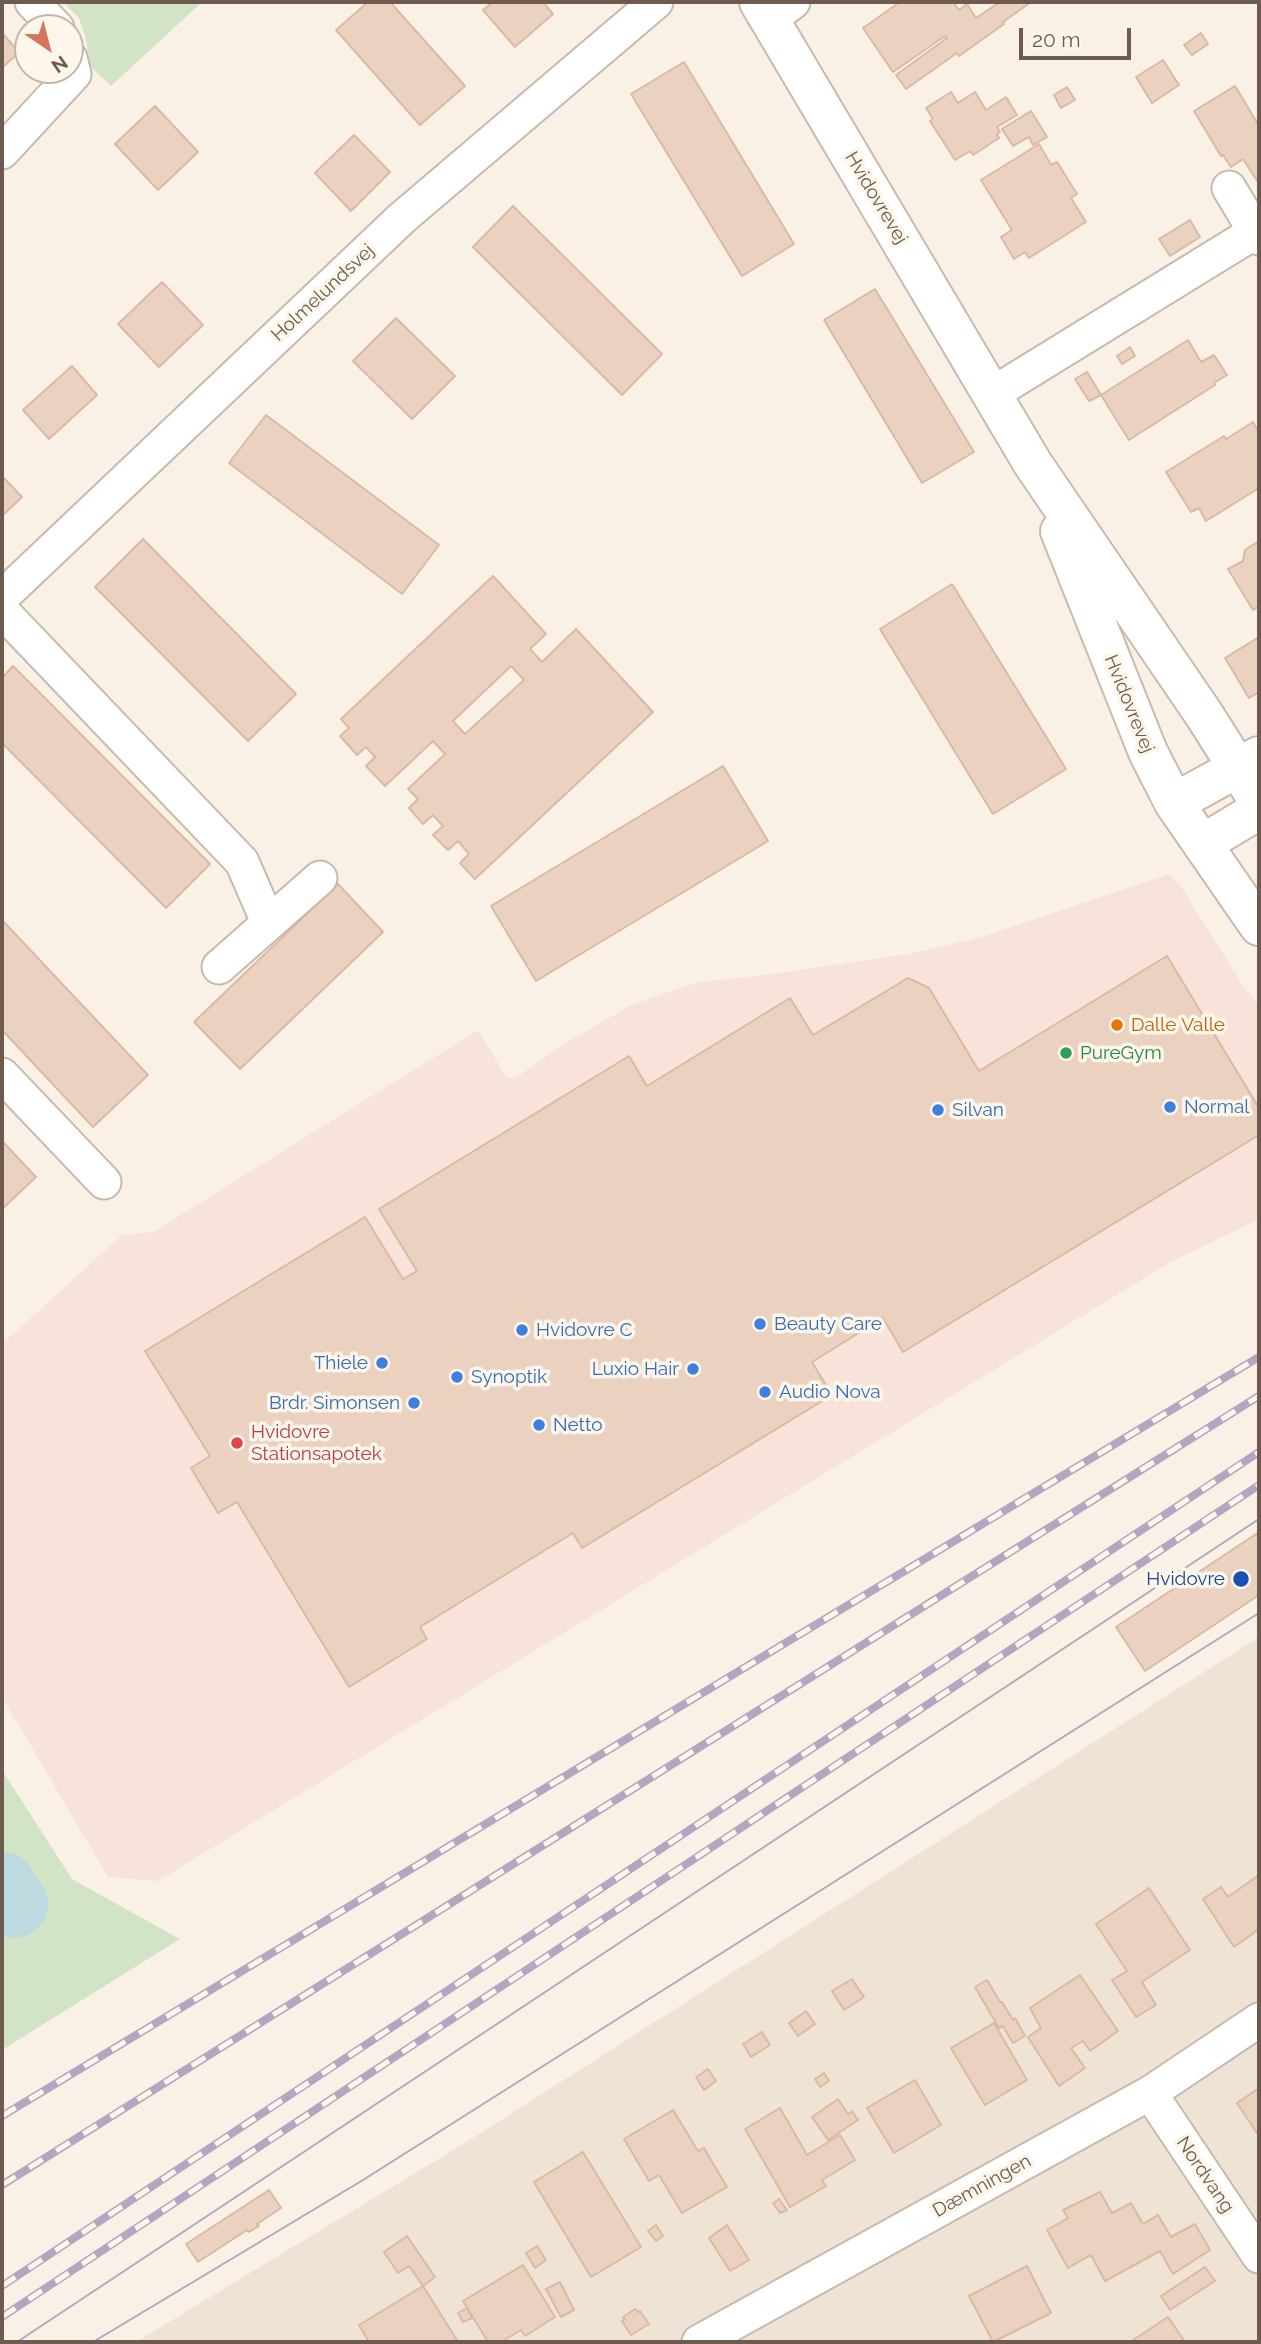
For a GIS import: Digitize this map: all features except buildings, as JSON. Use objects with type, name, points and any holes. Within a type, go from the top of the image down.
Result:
[{"type":"street","name":"Holmelundsvej","points":[[2,597],[402,218],[656,2]]},
{"type":"street","name":"Hvidovrevej","points":[[774,7],[1033,464],[1249,762],[1259,802]]},
{"type":"street","points":[[2,152],[65,84]]},
{"type":"street","points":[[992,394],[1257,235],[1229,188]]},
{"type":"street","name":"Hvidovrevej","points":[[1033,464],[1148,752],[1174,803],[1259,926]]},
{"type":"street","points":[[2,611],[242,862],[268,922]]},
{"type":"street","points":[[1174,803],[1249,762]]},
{"type":"street","points":[[1202,844],[1259,810]]},
{"type":"street","points":[[219,967],[320,878]]},
{"type":"street","points":[[2,1075],[104,1182]]},
{"type":"street","name":"Dæmningen","points":[[699,2342],[1150,2093],[1259,2020]]},
{"type":"street","name":"Nordvang","points":[[1150,2093],[1259,2256]]},
{"type":"shaded area","points":[[1169,874],[1182,888],[1244,987],[1259,1005],[1259,1219],[1169,1263],[158,1881],[108,1877],[2,1697],[2,1344],[122,1235],[153,1232],[478,1030],[507,1078],[514,1079],[561,1046],[631,1005],[699,982],[908,954],[979,938]]},
{"type":"shaded area","points":[[1259,1637],[1259,2342],[136,2342],[468,2141]]},
{"type":"green space","points":[[63,2],[202,2],[111,86],[89,65],[84,14],[75,14]]},
{"type":"green space","points":[[2,1770],[72,1879],[180,1939],[2,2050]]},
{"type":"waterway","points":[[2,1886],[14,1904]]},
{"type":"tram line","points":[[17,2342],[1259,1519]]},
{"type":"tram line","points":[[93,2342],[363,2180],[1259,1613]]},
{"type":"railway","points":[[2,2116],[1259,1357]]},
{"type":"railway","points":[[2,2185],[1259,1396]]},
{"type":"railway","points":[[2,2286],[1259,1452]]},
{"type":"railway","points":[[2,2317],[1259,1485]]},
{"type":"place","name":"Dalle Valle","points":[[1117,1025]]},
{"type":"place","name":"PureGym","points":[[1066,1053]]},
{"type":"place","name":"Normal","points":[[1170,1107]]},
{"type":"place","name":"Silvan","points":[[938,1110]]},
{"type":"place","name":"Beauty Care","points":[[760,1324]]},
{"type":"place","name":"Hvidovre C","points":[[522,1330]]},
{"type":"place","name":"Thiele","points":[[382,1363]]},
{"type":"place","name":"Luxio Hair","points":[[693,1369]]},
{"type":"place","name":"Synoptik","points":[[457,1377]]},
{"type":"place","name":"Audio Nova","points":[[765,1392]]},
{"type":"place","name":"Brdr. Simonsen","points":[[414,1403]]},
{"type":"place","name":"Netto","points":[[539,1425]]},
{"type":"place","name":"Hvidovre Stationsapotek","points":[[237,1443]]},
{"type":"place","name":"Hvidovre","points":[[1241,1579]]}]
